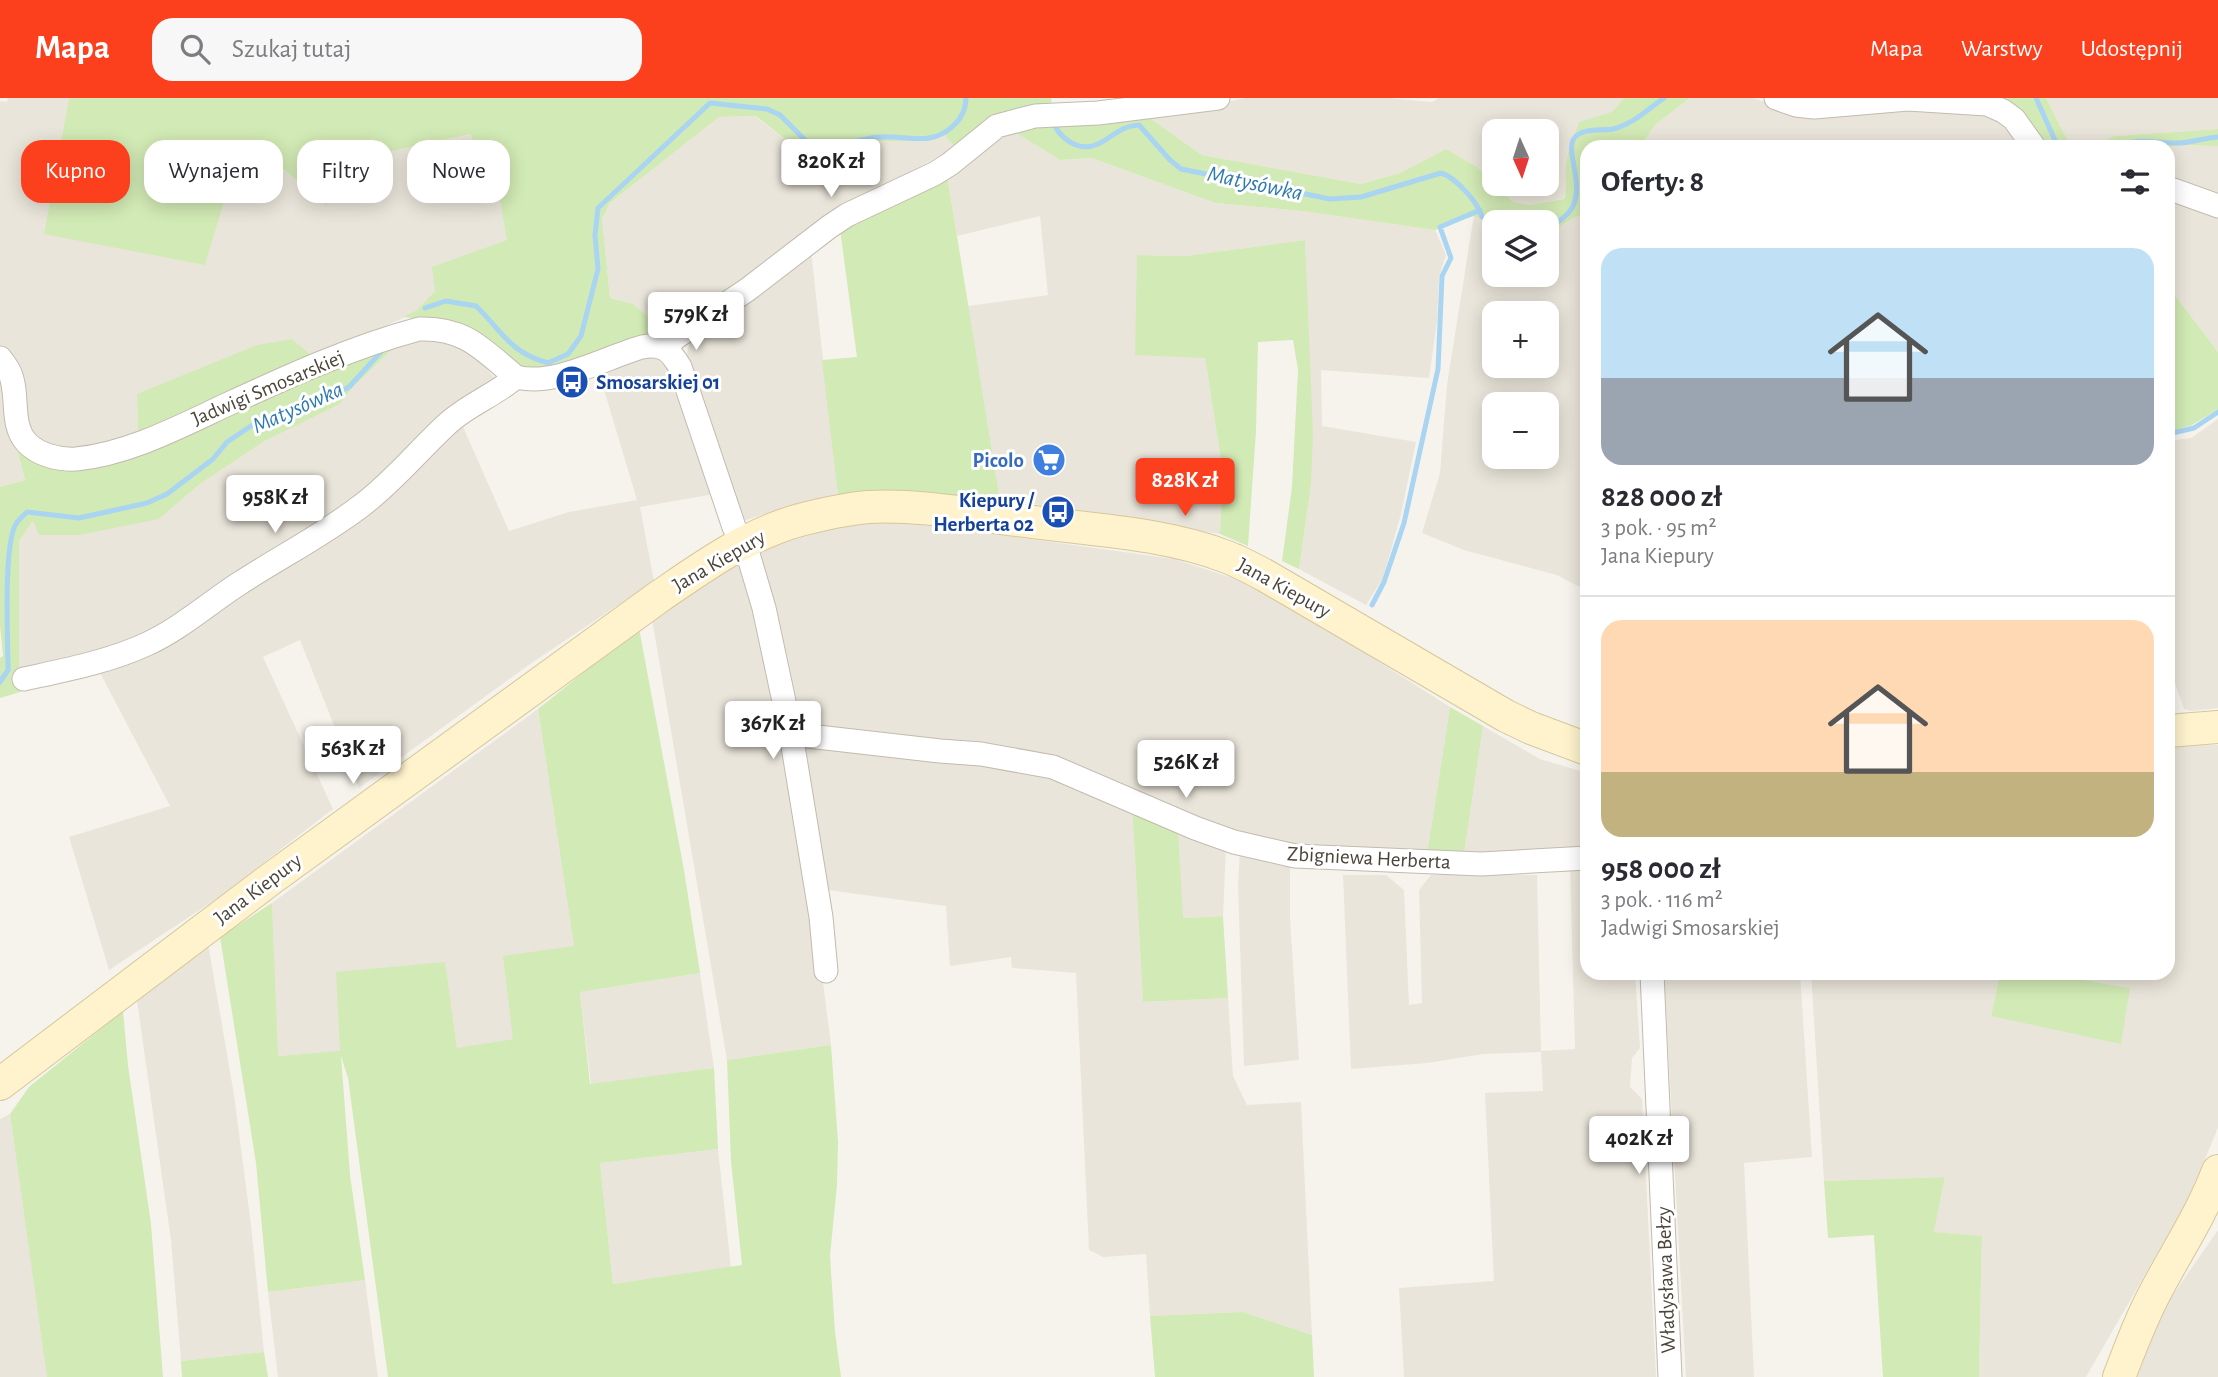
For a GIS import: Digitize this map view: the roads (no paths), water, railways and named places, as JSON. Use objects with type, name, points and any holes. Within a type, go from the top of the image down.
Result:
[{"type":"street","points":[[665,349],[674,338],[747,290],[847,215],[934,174],[997,126],[1035,116],[1066,116],[1218,98]]},
{"type":"street","points":[[1776,98],[1796,105],[1814,107],[1908,99],[1972,101],[1987,104],[2014,119],[2029,140]]},
{"type":"street","points":[[2175,191],[2218,206]]},
{"type":"street","name":"Jadwigi Smosarskiej","points":[[0,358],[9,371],[19,428],[26,442],[38,451],[58,459],[100,454],[169,431],[306,369],[419,329],[438,328],[467,337],[516,377]]},
{"type":"street","points":[[24,679],[113,657],[146,645],[172,630],[240,583],[360,507],[394,480],[446,425],[467,407],[505,387],[516,377],[538,380],[642,347],[653,345],[665,349],[680,367],[734,527],[748,554],[764,608],[790,734],[821,917],[826,971]]},
{"type":"street","name":"Jana Kiepury","points":[[0,1084],[232,908],[683,580],[743,543],[798,521],[871,507],[895,507],[984,516],[1173,542],[1226,557],[1266,576],[1506,716],[1580,746]]},
{"type":"street","points":[[2175,730],[2218,727]]},
{"type":"street","name":"Zbigniewa Herberta","points":[[790,734],[981,754],[1053,767],[1195,828],[1234,842],[1295,856],[1481,863],[1580,858]]},
{"type":"street","name":"Władysława Bełzy","points":[[1652,980],[1670,1377]]},
{"type":"street","points":[[2119,1377],[2137,1329],[2192,1230],[2218,1171]]},
{"type":"waterway","name":"Matysówka","points":[[425,308],[446,301],[476,306],[515,347],[548,363],[568,354],[581,336],[598,269],[595,235],[598,208],[710,103],[767,109],[780,115],[813,148],[821,148],[877,137],[935,137],[959,120],[966,98]]},
{"type":"waterway","name":"Matysówka","points":[[1559,221],[1575,201],[1576,183],[1571,147],[1576,136],[1586,131],[1620,127],[1664,98]]},
{"type":"waterway","name":"Matysówka","points":[[2036,98],[2055,140]]},
{"type":"waterway","name":"Matysówka","points":[[1052,120],[1064,138],[1083,147],[1098,144],[1122,130],[1139,125],[1181,169],[1330,199],[1361,197],[1441,173],[1453,179],[1465,191],[1482,217]]},
{"type":"waterway","name":"Matysówka","points":[[2175,143],[2218,137]]},
{"type":"waterway","points":[[1372,605],[1384,582],[1404,523],[1438,369],[1442,276],[1451,258],[1440,227],[1480,210]]},
{"type":"waterway","name":"Matysówka","points":[[0,682],[8,670],[9,552],[16,524],[27,512],[79,518],[147,503],[167,494],[213,459],[227,442],[254,424],[311,401],[329,398],[349,387],[381,352]]},
{"type":"waterway","points":[[2175,432],[2194,428],[2218,412]]},
{"type":"place","name":"Smosarskiej 01","points":[[572,382]]},
{"type":"place","name":"Picolo","points":[[1049,460]]},
{"type":"place","name":"Kiepury / Herberta 02","points":[[1058,512]]}]
